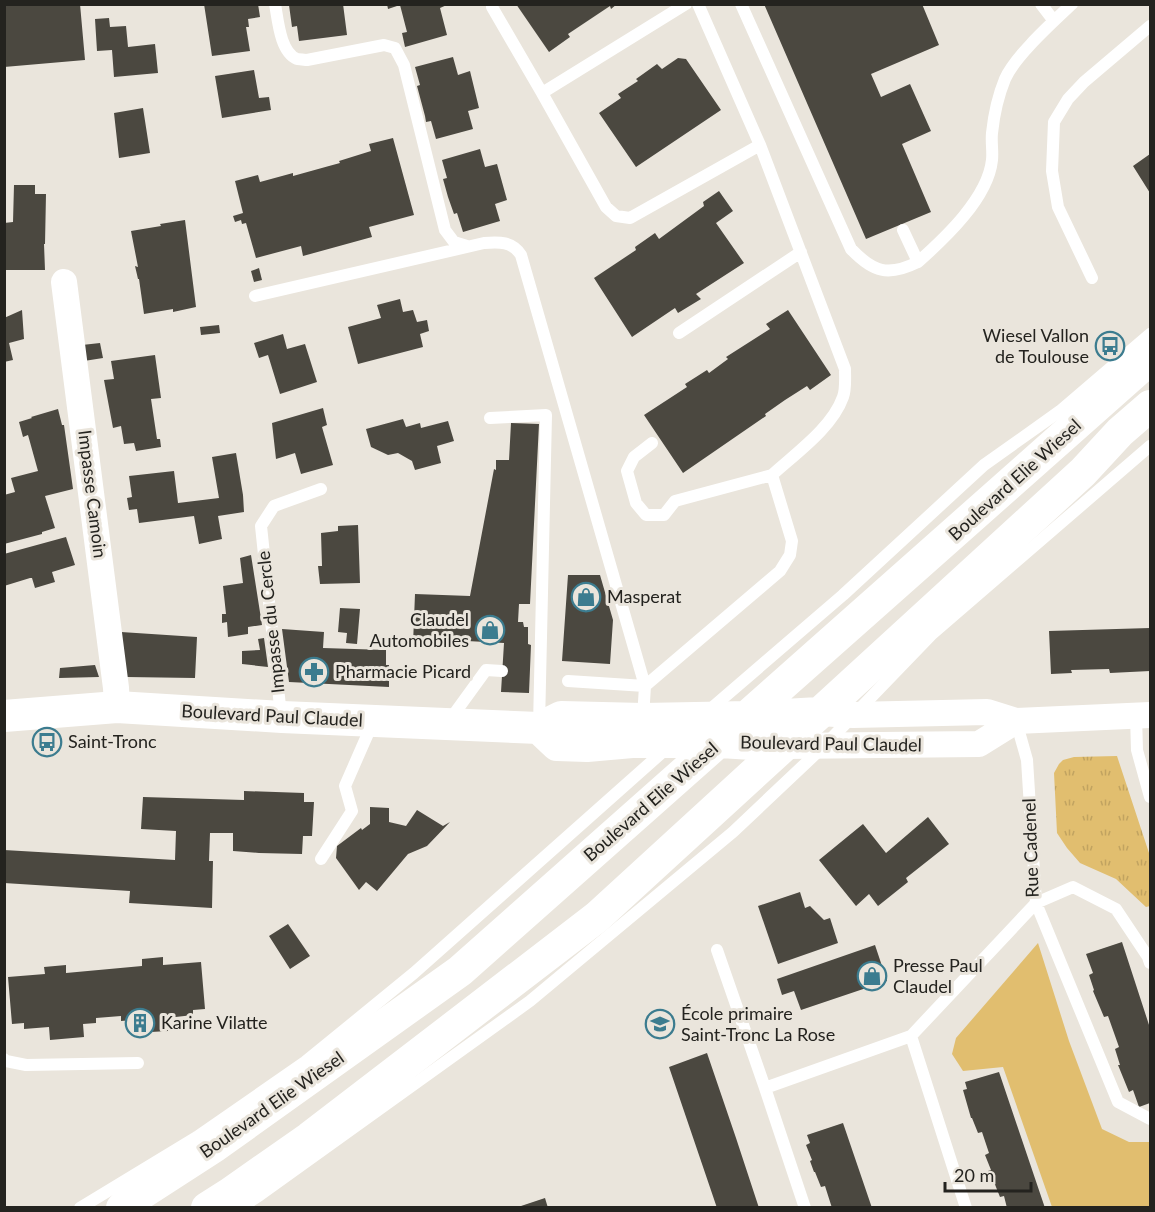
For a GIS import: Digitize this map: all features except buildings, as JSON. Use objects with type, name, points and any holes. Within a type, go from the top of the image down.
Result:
[{"type":"street","name":"Impasse Camoin","points":[[64,282],[114,666],[117,707]]},
{"type":"street","name":"Boulevard Elie Wiesel","points":[[122,1208],[215,1146],[460,971],[1150,359]]},
{"type":"street","name":"Boulevard Elie Wiesel","points":[[207,1208],[309,1138],[597,917],[1083,472],[1120,432],[1150,406]]},
{"type":"street","name":"Boulevard Paul Claudel","points":[[5,716],[117,707],[539,728],[561,717],[643,719],[819,713],[853,715],[987,712],[1016,721],[1143,715]]},
{"type":"street","name":"Boulevard Paul Claudel","points":[[539,728],[557,746],[593,746],[632,742],[720,742],[784,746],[979,744],[1016,721]]},
{"type":"lane","points":[[274,4],[281,37],[290,53],[298,59],[307,60],[384,45],[395,48],[404,65],[445,230],[454,242],[468,246]]},
{"type":"lane","points":[[492,4],[606,207],[616,216],[630,218],[760,145]]},
{"type":"lane","points":[[542,93],[686,4]]},
{"type":"lane","points":[[652,444],[634,457],[627,471],[636,503],[646,515],[664,515],[675,501],[772,475],[829,421],[835,414],[844,394],[846,369],[760,145],[698,4]]},
{"type":"lane","points":[[741,4],[851,249],[863,261],[876,269],[892,271],[905,269],[918,262],[965,215],[986,182],[992,162],[992,134],[996,105],[1006,77],[1016,62],[1072,4]]},
{"type":"lane","points":[[1041,4],[1054,21]]},
{"type":"lane","points":[[1092,278],[1058,207],[1052,171],[1054,122],[1068,99],[1084,82],[1150,26]]},
{"type":"lane","points":[[903,230],[918,262]]},
{"type":"lane","points":[[255,296],[484,243],[499,242],[511,244],[517,248],[521,255],[645,686],[643,719]]},
{"type":"lane","points":[[679,333],[801,252]]},
{"type":"lane","points":[[80,1208],[196,1137],[304,1062],[414,973],[700,718],[843,595],[984,465],[1059,411],[1150,334]]},
{"type":"lane","points":[[490,418],[546,415],[535,674],[539,728]]},
{"type":"lane","points":[[240,1208],[530,1001],[733,832],[824,746],[931,635],[1150,446]]},
{"type":"lane","points":[[568,681],[645,686],[780,571],[790,555],[792,541],[772,475]]},
{"type":"lane","name":"Impasse du Cercle","points":[[282,717],[261,526],[274,506],[321,489]]},
{"type":"lane","points":[[446,724],[486,670],[502,671]]},
{"type":"lane","points":[[1143,715],[1137,750],[1150,797]]},
{"type":"lane","points":[[321,859],[352,811],[345,786],[373,721]]},
{"type":"lane","name":"Rue Cadenel","points":[[765,1088],[911,1036],[1036,903],[1027,760],[1016,721]]},
{"type":"lane","points":[[1150,963],[1116,909],[1073,887],[1036,903],[1118,1102],[1150,1119]]},
{"type":"lane","points":[[717,950],[805,1208]]},
{"type":"lane","points":[[911,1036],[966,1208]]},
{"type":"lane","points":[[4,1059],[26,1065],[138,1063]]},
{"type":"green space","points":[[1117,756],[1150,856],[1150,906],[1146,907],[1116,879],[1080,863],[1057,833],[1054,773],[1059,764],[1063,760],[1074,757]]},
{"type":"green space","points":[[1038,943],[1069,1041],[1102,1129],[1129,1142],[1150,1142],[1150,1207],[1052,1207],[1003,1067],[963,1071],[952,1054],[956,1038]]},
{"type":"place","name":"Wiesel Vallon de Toulouse","points":[[1110,346]]},
{"type":"place","name":"Masperat","points":[[586,597]]},
{"type":"place","name":"Claudel Automobiles","points":[[490,630]]},
{"type":"place","name":"Pharmacie Picard","points":[[314,672]]},
{"type":"place","name":"Saint-Tronc","points":[[47,742]]},
{"type":"place","name":"Presse Paul Claudel","points":[[872,976]]},
{"type":"place","name":"Karine Vilatte","points":[[140,1023]]},
{"type":"place","name":"École primaire Saint-Tronc La Rose","points":[[660,1024]]}]
